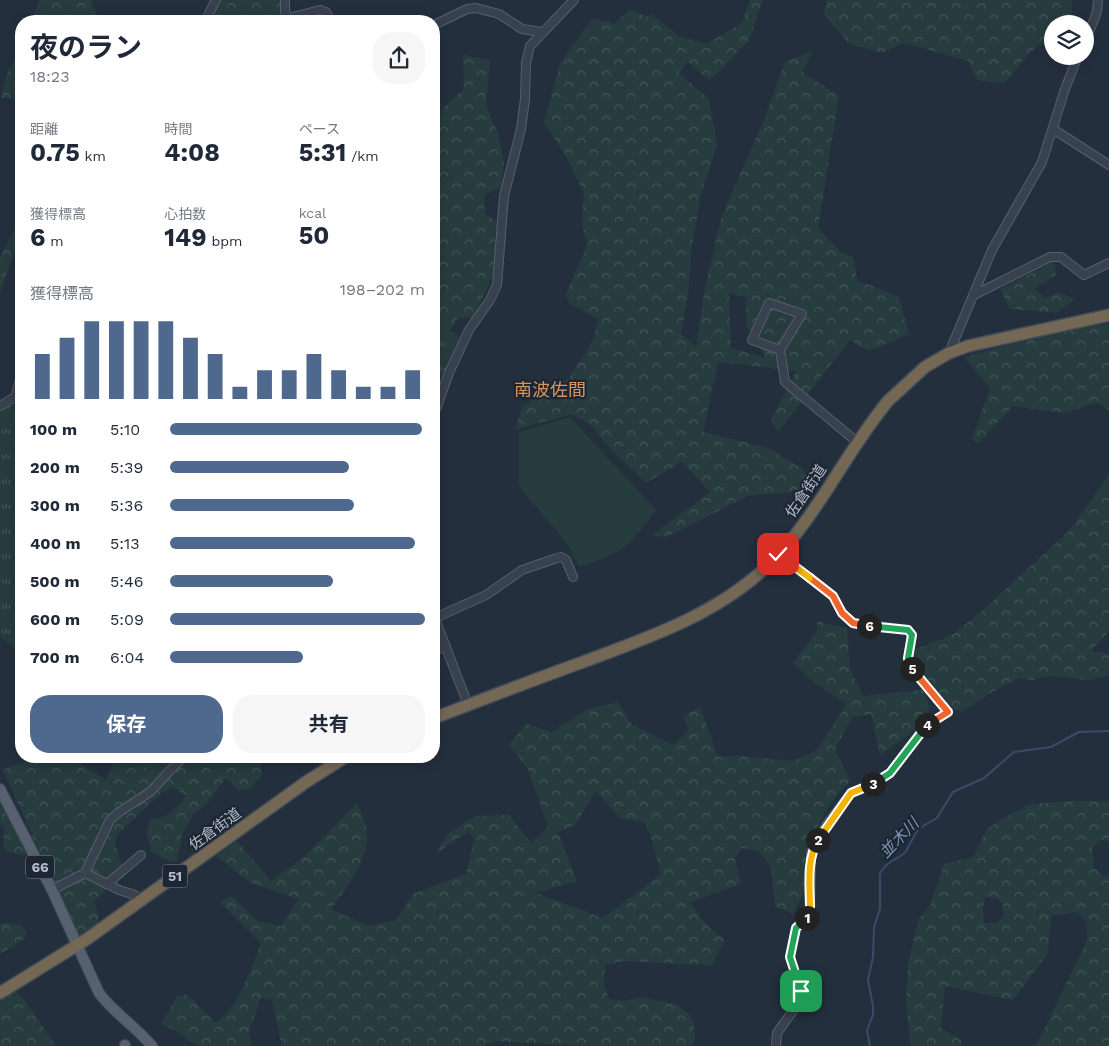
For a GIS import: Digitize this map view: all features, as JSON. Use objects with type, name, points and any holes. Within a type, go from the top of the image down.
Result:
[{"type":"highway","name":"佐倉街道","points":[[440,716],[685,622],[740,588],[778,554],[809,515],[856,442],[882,407],[902,385],[925,367],[949,353],[968,346],[1109,315]]},
{"type":"highway","name":"佐倉街道","points":[[0,993],[77,946],[306,782],[337,763]]},
{"type":"main road","name":"66","points":[[0,789],[52,890],[104,1000],[133,1024],[152,1046]]},
{"type":"street","points":[[207,15],[216,0]]},
{"type":"street","points":[[285,0],[284,12],[286,15]]},
{"type":"street","points":[[440,398],[469,330],[490,300],[497,285],[504,196],[522,121],[526,63],[530,46],[574,0]]},
{"type":"street","points":[[1094,20],[1098,0]]},
{"type":"street","points":[[440,22],[467,9],[476,8],[499,14],[522,29],[542,32]]},
{"type":"street","points":[[301,15],[320,10],[326,12],[328,15]]},
{"type":"street","points":[[949,353],[992,250],[1042,162],[1074,65]]},
{"type":"street","points":[[1053,129],[1109,165]]},
{"type":"street","points":[[974,295],[1050,257],[1061,258],[1084,276],[1109,263]]},
{"type":"street","points":[[780,350],[752,340],[769,303],[802,314],[780,350],[785,382],[856,442]]},
{"type":"street","points":[[0,406],[15,397]]},
{"type":"street","points":[[776,1046],[777,1033],[792,1012],[801,991],[790,957],[796,928],[805,920],[810,910],[811,852],[828,824],[851,793],[876,783],[890,773],[925,727],[948,712],[910,667],[908,658],[912,635],[908,630],[853,623],[842,613],[833,596],[778,554]]},
{"type":"street","points":[[440,615],[486,596],[522,570],[556,558],[561,557],[566,560],[572,577]]},
{"type":"street","points":[[440,632],[468,705]]},
{"type":"street","points":[[440,649],[446,646]]},
{"type":"street","points":[[52,890],[85,873],[110,820],[150,792],[177,763]]},
{"type":"street","points":[[107,884],[141,855]]},
{"type":"street","points":[[85,873],[135,895],[142,900]]},
{"type":"green space","points":[[39,0],[93,0],[91,3],[98,15],[34,15]]},
{"type":"green space","points":[[208,0],[291,0],[283,15],[208,15],[213,4]]},
{"type":"green space","points":[[750,0],[763,0],[749,40],[723,68],[709,80],[688,62],[679,73],[709,99],[717,145],[701,194],[691,252],[688,296],[681,334],[696,346],[705,287],[722,215],[763,122],[785,62],[813,51],[802,72],[839,96],[818,228],[841,252],[853,256],[857,280],[899,297],[909,334],[869,351],[850,340],[778,432],[771,420],[796,371],[718,362],[703,432],[768,448],[803,469],[814,490],[748,496],[667,537],[651,536],[710,492],[682,462],[646,483],[611,450],[590,424],[572,414],[515,430],[522,407],[569,378],[591,344],[599,320],[569,303],[566,293],[587,246],[582,222],[584,193],[563,151],[544,123],[560,63],[593,18],[614,24],[630,9],[646,17],[651,14],[679,36],[706,44],[742,23]],"holes":[[[729,293],[746,298],[747,327],[766,358],[731,348]]]},
{"type":"green space","points":[[826,0],[1072,0],[1072,15],[1044,15],[1044,43],[1036,47],[1025,58],[1004,83],[977,80],[968,61],[904,43],[882,53],[850,44],[824,15]]},
{"type":"green space","points":[[463,55],[490,60],[486,105],[498,134],[504,162],[501,187],[484,195],[485,214],[498,222],[495,235],[497,268],[473,318],[458,318],[449,333],[440,331],[440,122],[442,109],[464,89]]},
{"type":"green space","points":[[15,58],[15,99],[1,98],[7,73]]},
{"type":"green space","points":[[15,228],[15,253],[0,291],[0,258]]},
{"type":"green space","points":[[1054,262],[1056,275],[1034,289],[1045,298],[1058,292],[1075,299],[1057,313],[1010,309],[1000,289]]},
{"type":"green space","points":[[440,324],[461,338],[443,383],[440,381]]},
{"type":"green space","points":[[1109,324],[1109,410],[1097,403],[1063,413],[1013,406],[978,443],[972,440],[990,388],[964,357],[1065,330]]},
{"type":"green space","points":[[15,405],[15,650],[0,636],[0,410]]},
{"type":"green space","points":[[570,417],[656,510],[624,547],[606,557],[579,567],[568,545],[519,486],[519,432]]},
{"type":"green space","points":[[1109,475],[1109,631],[1091,651],[1109,654],[1109,676],[1089,680],[1048,676],[1033,680],[1019,678],[992,692],[962,712],[936,704],[903,654],[952,635],[981,612],[1068,532]]},
{"type":"green space","points":[[817,621],[847,628],[850,669],[863,696],[925,690],[929,709],[925,724],[880,755],[871,714],[853,717],[835,748],[850,781],[832,801],[811,838],[807,888],[793,914],[775,906],[771,867],[757,850],[741,848],[735,858],[740,884],[689,903],[709,927],[725,940],[712,965],[624,961],[605,965],[604,985],[609,999],[625,1001],[640,997],[676,1004],[688,1013],[694,1024],[695,1039],[691,1046],[590,1046],[496,1041],[484,1046],[282,1046],[272,1000],[261,998],[249,1031],[251,1046],[198,1046],[176,1031],[161,1024],[177,997],[187,994],[216,1023],[232,1007],[243,987],[261,943],[220,902],[231,896],[258,921],[281,926],[299,899],[251,883],[216,856],[237,841],[271,881],[305,856],[357,803],[367,829],[367,843],[355,874],[331,909],[368,926],[396,920],[413,894],[466,874],[474,840],[469,831],[435,854],[448,834],[476,816],[509,815],[531,843],[548,827],[528,769],[509,745],[526,724],[552,732],[588,709],[618,702],[632,725],[673,745],[688,731],[684,716],[700,707],[718,757],[739,756],[793,761],[816,751],[847,704],[813,682],[793,663],[817,631]],"holes":[[[596,791],[620,818],[645,823],[661,874],[603,918],[536,893],[577,881],[558,832],[575,825]]]},
{"type":"green space","points":[[21,763],[80,763],[106,780],[114,763],[261,763],[262,775],[251,788],[239,791],[226,778],[204,807],[194,813],[182,835],[177,861],[169,861],[151,852],[147,833],[150,819],[156,819],[171,812],[186,796],[174,787],[161,793],[116,836],[115,845],[125,873],[94,901],[100,925],[79,938],[35,842],[29,854],[19,855],[6,851],[3,847],[4,827],[0,823],[0,795],[34,839],[3,770]]},
{"type":"green space","points":[[138,763],[171,763],[152,778]]},
{"type":"green space","points":[[1069,801],[1109,801],[1109,841],[1100,840],[1092,848],[1094,868],[1103,876],[1109,875],[1109,1046],[1036,1046],[1087,941],[1087,923],[1077,912],[1051,916],[1048,953],[1013,1000],[945,986],[941,1028],[961,1040],[962,1046],[911,1046],[906,1003],[908,964],[918,920],[930,906],[944,864],[973,857],[987,829],[1030,804]],"holes":[[[995,897],[1002,903],[1004,918],[995,923],[984,923],[983,907],[985,898]]]},
{"type":"green space","points":[[0,924],[20,925],[27,931],[24,939],[0,954]]},
{"type":"green space","points":[[14,990],[24,999],[56,1046],[0,1046],[0,999]]},
{"type":"waterway","name":"並木川","points":[[870,1046],[867,1030],[873,1015],[873,1006],[868,980],[873,957],[874,927],[880,909],[880,873],[886,865],[905,853],[918,829],[937,818],[953,792],[984,778],[1014,752],[1051,747],[1079,732],[1109,731]]},
{"type":"district","name":"南波佐間","points":[[550,389]]},
{"type":"route","points":[[778,554],[833,596],[842,613],[853,623],[908,630],[912,635],[912,646],[908,658],[910,667],[934,693],[948,712],[936,718],[925,727],[890,773],[876,783],[851,793],[844,800],[811,852],[810,910],[805,920],[796,928],[790,957],[792,967],[800,983],[801,991]]}]
